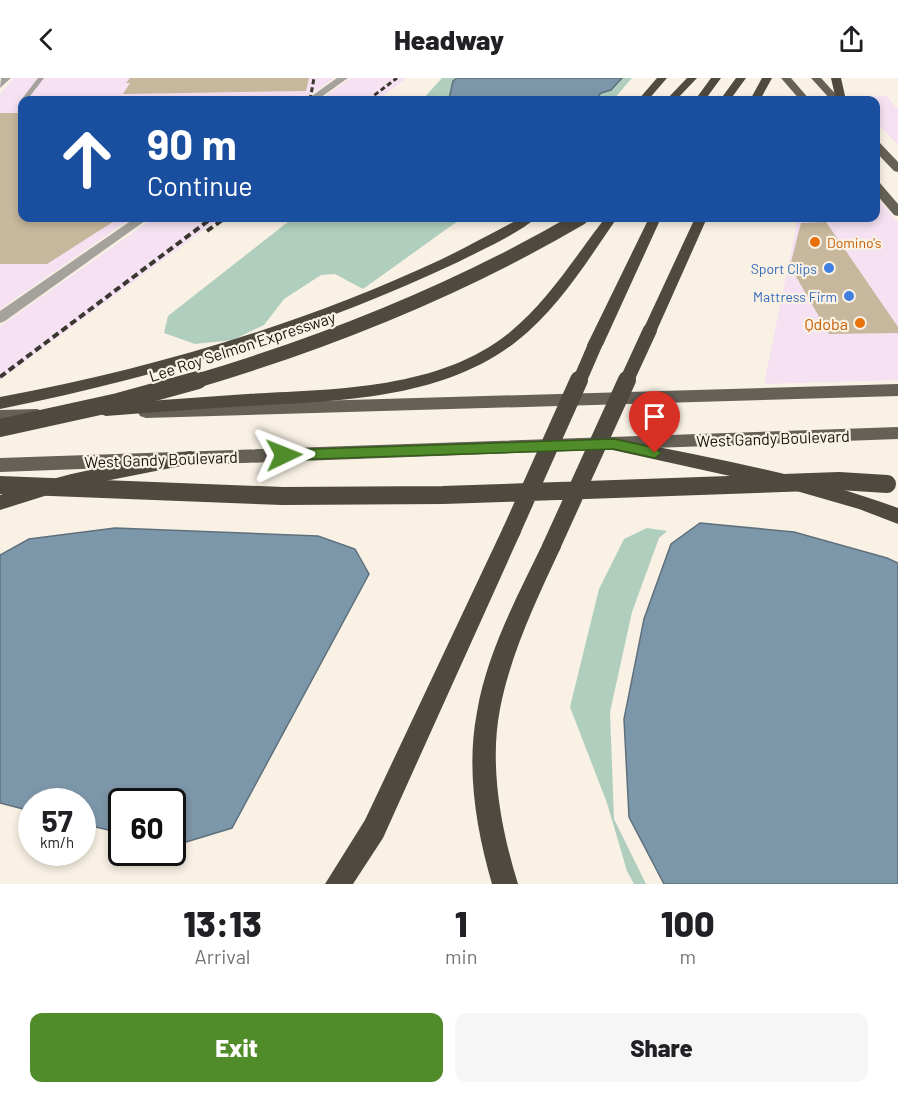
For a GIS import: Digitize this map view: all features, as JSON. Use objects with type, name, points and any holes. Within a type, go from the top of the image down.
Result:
[{"type":"highway","points":[[646,96],[662,78]]},
{"type":"highway","points":[[675,96],[692,78]]},
{"type":"highway","points":[[703,96],[716,78]]},
{"type":"highway","points":[[712,96],[720,78]]},
{"type":"highway","points":[[728,96],[741,78]]},
{"type":"highway","points":[[757,96],[767,78]]},
{"type":"highway","points":[[836,78],[840,96]]},
{"type":"highway","name":"Lee Roy Selmon Expressway","points":[[0,403],[101,382],[262,334],[425,272],[464,254],[519,222]]},
{"type":"highway","name":"Lee Roy Selmon Expressway","points":[[0,428],[158,392],[305,347],[442,290],[574,222]]},
{"type":"highway","points":[[25,415],[351,393],[379,390],[430,378],[500,347],[527,324],[608,222]]},
{"type":"highway","points":[[338,884],[355,862],[374,829],[653,222]]},
{"type":"highway","points":[[505,884],[490,820],[485,765],[488,712],[500,666],[551,547],[699,222]]},
{"type":"highway","points":[[614,444],[809,488],[898,516]]},
{"type":"highway","points":[[0,503],[34,490],[74,479],[190,459]]},
{"type":"highway","points":[[0,485],[294,496],[443,495],[705,488],[839,481],[893,485]]},
{"type":"main road","points":[[786,78],[802,96]]},
{"type":"main road","points":[[816,78],[832,96]]},
{"type":"main road","points":[[880,149],[898,169]]},
{"type":"main road","points":[[880,191],[898,212]]},
{"type":"main road","points":[[0,416],[898,390]]},
{"type":"main road","name":"West Gandy Boulevard","points":[[0,465],[898,433]]},
{"type":"street","points":[[0,86],[6,78]]},
{"type":"street","points":[[317,96],[343,78]]},
{"type":"street","points":[[0,318],[137,222]]},
{"type":"lane","points":[[27,96],[41,78]]},
{"type":"shaded area","points":[[14,78],[335,78],[308,96],[18,96],[18,222],[126,222],[0,309],[0,94]]},
{"type":"shaded area","points":[[351,78],[407,78],[383,96],[325,96]]},
{"type":"shaded area","points":[[880,96],[887,96],[898,110],[898,145],[880,126]]},
{"type":"shaded area","points":[[880,201],[898,223],[898,380],[764,384],[797,222],[880,222]]},
{"type":"shaded area","points":[[148,222],[215,222],[0,380],[0,326]]},
{"type":"green space","points":[[442,78],[457,78],[453,81],[450,96],[426,96]]},
{"type":"green space","points":[[622,78],[632,78],[616,96],[598,96],[611,90]]},
{"type":"green space","points":[[288,222],[456,222],[363,289],[335,274],[321,275],[284,299],[264,325],[233,340],[195,344],[164,333],[168,316]]},
{"type":"green space","points":[[647,528],[667,531],[659,538],[632,612],[610,712],[614,819],[646,884],[634,884],[627,871],[607,803],[570,707],[599,589],[624,539]]},
{"type":"water","points":[[457,78],[622,78],[611,90],[598,96],[450,96],[453,81]]},
{"type":"water","points":[[700,523],[794,532],[898,563],[898,884],[664,884],[629,817],[624,719],[644,619],[671,544]]},
{"type":"water","points":[[115,528],[318,536],[355,549],[369,574],[232,828],[186,842],[186,788],[108,788],[108,830],[96,827],[96,788],[18,788],[18,808],[0,803],[0,555],[29,539]]},
{"type":"building","points":[[130,78],[309,78],[306,91],[123,94],[130,83],[126,83]]},
{"type":"building","points":[[0,113],[18,113],[18,222],[113,222],[47,264],[0,264]]},
{"type":"building","points":[[826,222],[898,327],[898,333],[829,334],[790,266],[801,223]]},
{"type":"railway","points":[[311,96],[314,78]]},
{"type":"railway","points":[[373,96],[397,78]]},
{"type":"railway","points":[[0,377],[207,222]]},
{"type":"railway","points":[[207,231],[219,222]]},
{"type":"place","name":"Domino's","points":[[815,242]]},
{"type":"place","name":"Sport Clips","points":[[829,268]]},
{"type":"place","name":"Mattress Firm","points":[[849,296]]},
{"type":"place","name":"Qdoba","points":[[860,323]]},
{"type":"route","points":[[284,455],[614,444],[655,453]]}]
